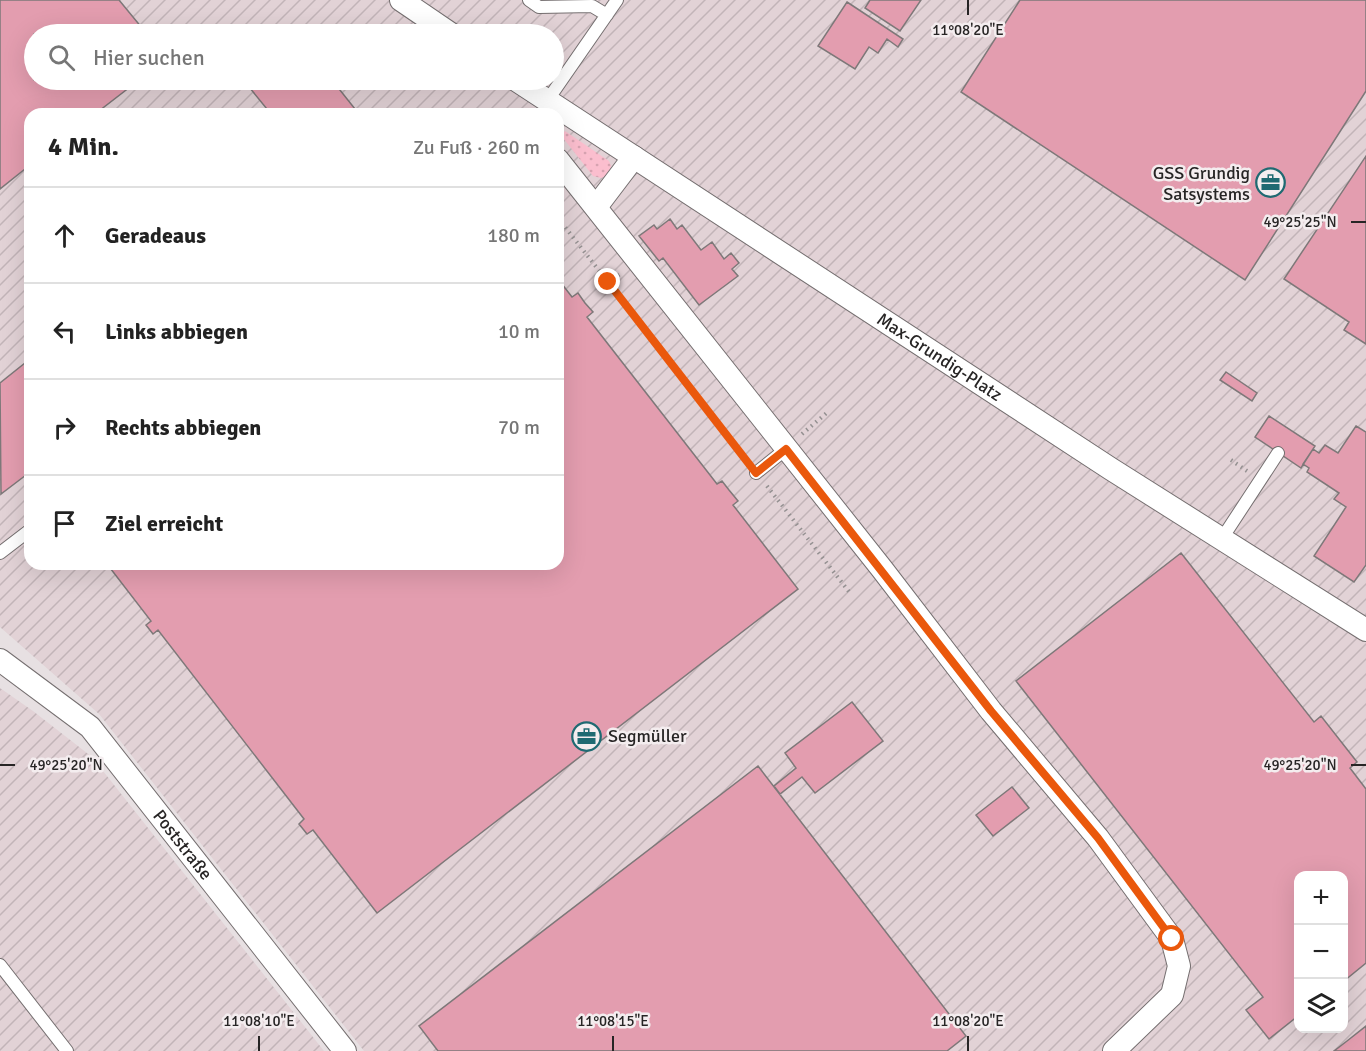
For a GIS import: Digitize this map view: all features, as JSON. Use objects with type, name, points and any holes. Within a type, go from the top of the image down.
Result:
[{"type":"street","points":[[401,0],[436,24]]},
{"type":"street","name":"Max-Grundig-Platz","points":[[526,90],[544,108]]},
{"type":"street","name":"Max-Grundig-Platz","points":[[564,119],[634,157],[1221,540],[1366,630]]},
{"type":"street","points":[[596,207],[634,157]]},
{"type":"street","points":[[564,167],[991,711],[1098,838],[1172,939],[1179,966],[1172,994],[1114,1051]]},
{"type":"street","name":"Poststraße","points":[[0,660],[90,727],[345,1051]]},
{"type":"lane","points":[[529,0],[539,7],[592,6],[607,15]]},
{"type":"lane","points":[[564,78],[617,0]]},
{"type":"lane","points":[[544,108],[556,90]]},
{"type":"lane","points":[[756,473],[786,449]]},
{"type":"lane","points":[[1221,540],[1278,453]]},
{"type":"lane","points":[[0,553],[24,535]]},
{"type":"lane","points":[[0,964],[67,1051]]},
{"type":"path","points":[[564,226],[850,593]]},
{"type":"path","points":[[786,449],[830,411]]},
{"type":"shaded area","points":[[0,0],[1366,0],[1366,1051],[364,1051],[99,714],[0,627]]},
{"type":"shaded area","points":[[564,132],[609,161],[611,166],[609,175],[601,178],[593,176],[564,139]]},
{"type":"shaded area","points":[[0,688],[92,757],[324,1051],[0,1051]]},
{"type":"building","points":[[0,0],[119,0],[139,24],[24,24],[24,90],[126,90],[103,108],[24,108],[24,170],[0,189]]},
{"type":"building","points":[[870,0],[921,0],[900,31],[865,8]]},
{"type":"building","points":[[1020,0],[1366,0],[1366,91],[1245,280],[961,92]]},
{"type":"building","points":[[847,2],[903,39],[898,47],[887,39],[878,53],[869,47],[855,69],[818,46]]},
{"type":"building","points":[[252,90],[340,90],[354,108],[266,108]]},
{"type":"building","points":[[1366,156],[1366,344],[1344,330],[1349,322],[1284,279]]},
{"type":"building","points":[[670,219],[677,229],[682,225],[701,250],[712,242],[724,259],[731,253],[739,263],[732,269],[738,276],[699,305],[663,258],[659,261],[639,236],[654,225],[657,229]]},
{"type":"building","points":[[564,287],[572,297],[578,293],[593,312],[587,317],[717,484],[722,481],[738,501],[733,505],[798,589],[377,913],[313,830],[307,834],[299,824],[304,819],[158,630],[153,634],[146,625],[151,621],[112,570],[564,570]]},
{"type":"building","points":[[24,364],[24,477],[1,494],[0,383]]},
{"type":"building","points":[[1226,372],[1257,393],[1252,401],[1220,380]]},
{"type":"building","points":[[1269,416],[1315,446],[1301,468],[1255,437]]},
{"type":"building","points":[[1356,426],[1366,432],[1366,565],[1354,582],[1314,556],[1346,507],[1334,499],[1339,493],[1307,472],[1309,468],[1303,464],[1313,449],[1319,453],[1325,445],[1338,453]]},
{"type":"building","points":[[1181,553],[1314,722],[1321,716],[1357,762],[1350,768],[1366,789],[1366,963],[1348,978],[1348,871],[1294,871],[1294,1019],[1269,1039],[1246,1010],[1263,997],[1016,681]]},
{"type":"building","points":[[852,702],[883,741],[815,793],[802,777],[780,794],[774,786],[796,768],[785,753]]},
{"type":"building","points":[[758,766],[966,1036],[947,1051],[438,1051],[419,1026]]},
{"type":"building","points":[[1012,787],[1029,808],[993,836],[976,815]]},
{"type":"building","points":[[1366,1026],[1366,1051],[1334,1051],[1347,1041]]},
{"type":"place","name":"GSS Grundig Satsystems","points":[[1271,183]]},
{"type":"place","name":"Segmüller","points":[[587,736]]},
{"type":"route","points":[[608,282],[756,473],[786,449],[882,568],[991,711],[1098,838],[1172,939]]}]
